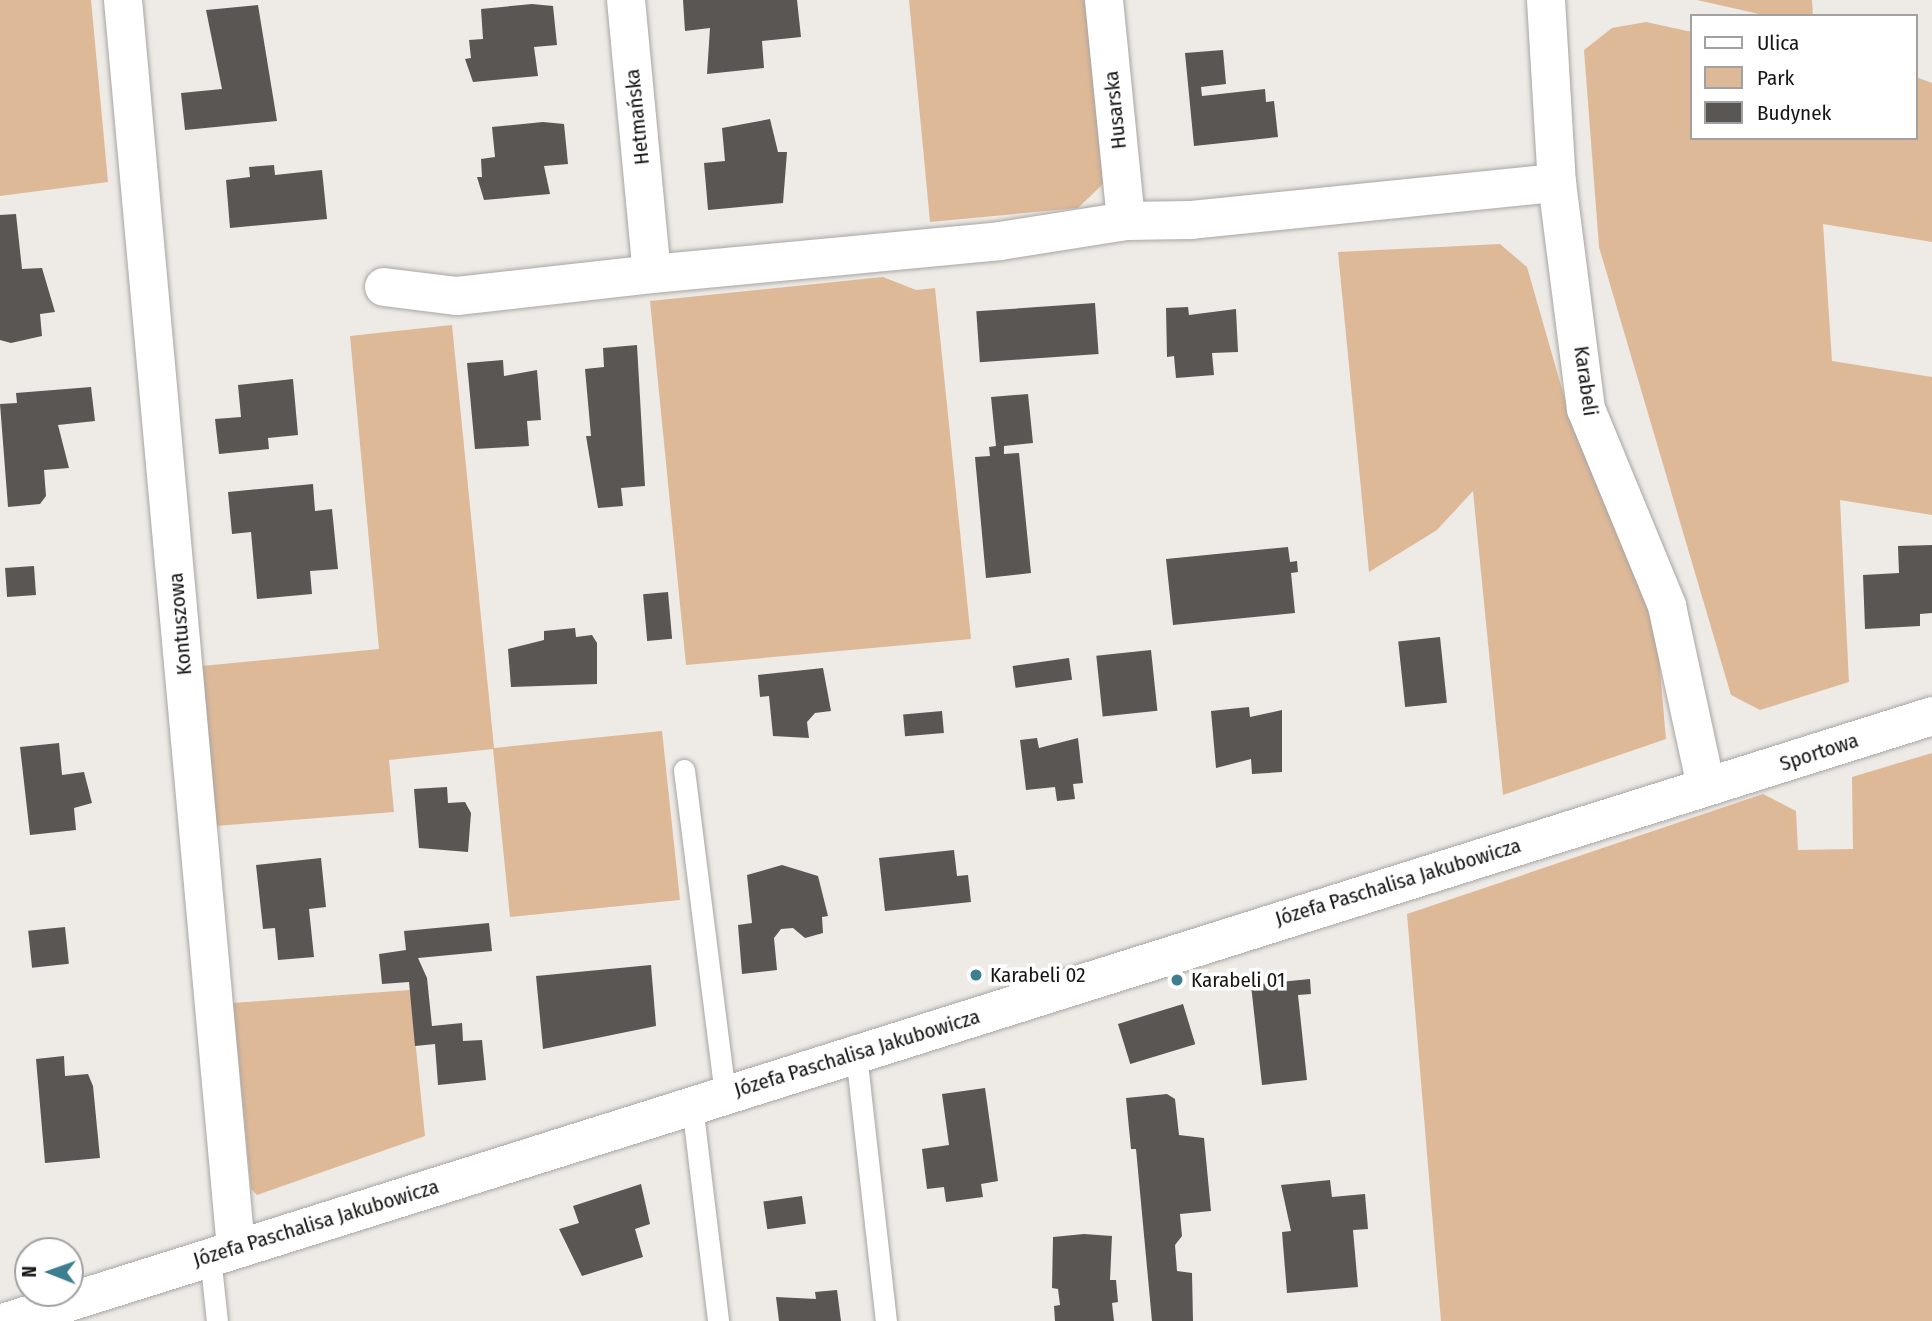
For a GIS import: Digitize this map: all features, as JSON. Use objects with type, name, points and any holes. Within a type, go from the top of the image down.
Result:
[{"type":"street","name":"Kontuszowa","points":[[123,0],[223,1252]]},
{"type":"street","name":"Hetmańska","points":[[625,0],[652,274]]},
{"type":"street","name":"Husarska","points":[[1104,0],[1126,220]]},
{"type":"street","name":"Karabeli","points":[[1546,0],[1558,183],[1586,409],[1667,606],[1706,786]]},
{"type":"street","points":[[384,287],[457,296],[652,274],[1000,241],[1126,220],[1191,220],[1558,183]]},
{"type":"street","name":"Sportowa","points":[[1706,786],[1932,716]]},
{"type":"street","name":"Józefa Paschalisa Jakubowicza","points":[[27,1318],[223,1252],[1706,786]]},
{"type":"lane","points":[[684,771],[709,1100],[718,1321]]},
{"type":"lane","points":[[856,1054],[886,1321]]},
{"type":"lane","points":[[217,1321],[223,1252]]},
{"type":"green space","points":[[0,0],[91,0],[108,182],[0,196]]},
{"type":"green space","points":[[909,0],[1085,0],[1104,183],[1078,208],[930,222]]},
{"type":"green space","points":[[1697,0],[1812,0],[1813,14],[1759,14]]},
{"type":"green space","points":[[1646,22],[1690,32],[1690,140],[1918,140],[1918,78],[1932,83],[1932,242],[1823,224],[1832,361],[1932,377],[1932,515],[1840,500],[1849,682],[1760,710],[1731,695],[1599,247],[1584,50],[1612,28]]},
{"type":"green space","points":[[1500,244],[1527,267],[1572,424],[1656,625],[1666,739],[1503,795],[1473,491],[1437,530],[1369,572],[1338,252]]},
{"type":"green space","points":[[883,277],[916,290],[935,288],[971,639],[686,665],[650,301]]},
{"type":"green space","points":[[452,325],[494,748],[662,731],[680,900],[510,917],[493,749],[389,760],[394,812],[216,826],[202,666],[379,649],[350,336]]},
{"type":"green space","points":[[1932,753],[1932,1321],[1441,1321],[1407,914],[1763,794],[1796,811],[1798,850],[1853,849],[1852,777]]},
{"type":"green space","points":[[410,990],[425,1136],[257,1195],[251,1189],[233,1003]]},
{"type":"building","points":[[683,0],[797,0],[801,37],[762,41],[764,68],[707,74],[710,28],[685,31]]},
{"type":"building","points":[[532,4],[553,6],[557,45],[534,47],[538,76],[473,82],[465,59],[471,58],[469,40],[483,39],[481,9]]},
{"type":"building","points":[[258,5],[277,121],[185,130],[181,93],[222,89],[206,10]]},
{"type":"building","points":[[1223,50],[1226,84],[1201,87],[1202,96],[1265,89],[1266,102],[1274,101],[1278,137],[1194,146],[1185,53]]},
{"type":"building","points":[[770,119],[778,152],[787,152],[783,203],[708,210],[704,163],[725,161],[722,128]]},
{"type":"building","points":[[543,122],[564,124],[568,164],[544,166],[550,194],[484,200],[477,177],[482,177],[481,159],[495,157],[492,127]]},
{"type":"building","points":[[274,165],[275,175],[322,170],[327,219],[230,228],[226,180],[250,177],[249,167]]},
{"type":"building","points":[[16,214],[22,269],[42,268],[55,312],[40,314],[42,336],[11,343],[0,340],[0,215]]},
{"type":"building","points":[[1095,303],[1099,354],[980,362],[976,311]]},
{"type":"building","points":[[1188,307],[1189,315],[1236,309],[1238,352],[1212,353],[1214,375],[1176,378],[1174,356],[1167,357],[1166,308]]},
{"type":"building","points":[[637,345],[645,486],[621,488],[623,506],[598,508],[586,436],[591,436],[585,369],[604,367],[603,348]]},
{"type":"building","points":[[503,360],[504,376],[537,370],[541,420],[527,421],[529,446],[475,449],[467,363]]},
{"type":"building","points":[[293,379],[298,435],[268,438],[269,449],[219,454],[215,419],[241,417],[238,385]]},
{"type":"building","points":[[91,387],[95,421],[58,425],[69,468],[44,470],[46,496],[40,504],[8,507],[0,404],[17,403],[16,393]]},
{"type":"building","points":[[1028,394],[1033,443],[1004,446],[1004,454],[1019,453],[1031,573],[986,578],[975,457],[990,456],[989,447],[996,446],[991,397]]},
{"type":"building","points":[[313,484],[315,511],[332,509],[338,569],[310,571],[312,594],[257,599],[251,532],[232,534],[228,492]]},
{"type":"building","points":[[1932,545],[1932,613],[1920,614],[1920,626],[1865,629],[1863,575],[1899,573],[1898,546]]},
{"type":"building","points":[[1288,547],[1290,562],[1297,561],[1298,572],[1291,573],[1295,613],[1173,625],[1166,559]]},
{"type":"building","points":[[34,566],[36,595],[7,597],[5,568]]},
{"type":"building","points":[[668,592],[672,639],[647,641],[643,594]]},
{"type":"building","points":[[575,628],[576,637],[592,635],[597,643],[597,684],[511,687],[508,649],[544,640],[544,631]]},
{"type":"building","points":[[1440,637],[1447,703],[1405,707],[1398,641]]},
{"type":"building","points":[[1151,650],[1157,711],[1103,716],[1096,656]]},
{"type":"building","points":[[1069,658],[1072,680],[1016,688],[1013,666]]},
{"type":"building","points":[[823,668],[831,711],[815,713],[807,722],[809,738],[773,736],[769,696],[760,697],[758,675]]},
{"type":"building","points":[[1249,707],[1250,717],[1282,710],[1282,772],[1252,774],[1251,759],[1216,768],[1211,711]]},
{"type":"building","points":[[942,711],[944,733],[905,736],[903,714]]},
{"type":"building","points":[[1037,738],[1039,748],[1078,738],[1083,783],[1073,784],[1075,799],[1057,801],[1055,787],[1026,790],[1020,740]]},
{"type":"building","points":[[59,743],[62,775],[84,772],[92,803],[74,808],[76,830],[30,835],[20,747]]},
{"type":"building","points":[[447,787],[448,803],[465,802],[471,813],[468,852],[419,848],[414,789]]},
{"type":"building","points":[[954,850],[957,876],[968,875],[971,902],[885,911],[879,858]]},
{"type":"building","points":[[321,858],[326,907],[309,909],[314,957],[278,960],[275,928],[263,929],[256,865]]},
{"type":"building","points":[[782,865],[818,876],[828,916],[822,917],[823,933],[805,938],[793,928],[781,929],[774,938],[777,970],[742,974],[738,925],[752,923],[747,875]]},
{"type":"building","points":[[489,923],[492,951],[418,958],[427,978],[432,1026],[462,1023],[463,1041],[482,1040],[486,1080],[438,1085],[435,1044],[415,1046],[409,982],[382,984],[379,954],[406,950],[404,931]]},
{"type":"building","points":[[65,927],[69,964],[32,968],[28,931]]},
{"type":"building","points":[[651,965],[656,1026],[543,1049],[536,976]]},
{"type":"building","points":[[1310,979],[1311,994],[1298,995],[1307,1080],[1262,1085],[1251,985]]},
{"type":"building","points":[[1183,1004],[1195,1044],[1130,1064],[1118,1024]]},
{"type":"building","points":[[64,1056],[65,1076],[88,1074],[93,1086],[100,1158],[45,1163],[36,1059]]},
{"type":"building","points":[[985,1088],[998,1181],[981,1184],[983,1197],[946,1202],[944,1187],[927,1189],[922,1149],[949,1145],[942,1094]]},
{"type":"building","points":[[1167,1094],[1175,1099],[1179,1135],[1204,1138],[1211,1211],[1180,1214],[1182,1236],[1175,1245],[1177,1271],[1192,1273],[1193,1321],[1152,1321],[1136,1149],[1131,1149],[1126,1098]]},
{"type":"building","points":[[1330,1180],[1332,1197],[1365,1194],[1368,1229],[1353,1230],[1358,1287],[1287,1293],[1282,1232],[1291,1231],[1281,1185]]},
{"type":"building","points":[[641,1184],[650,1224],[635,1229],[643,1257],[582,1276],[559,1229],[579,1223],[573,1206]]},
{"type":"building","points":[[802,1196],[806,1224],[767,1229],[763,1201]]},
{"type":"building","points":[[1084,1234],[1112,1236],[1110,1280],[1116,1280],[1118,1302],[1112,1303],[1114,1321],[1055,1321],[1054,1306],[1060,1305],[1058,1289],[1052,1288],[1053,1237]]},
{"type":"building","points":[[837,1290],[841,1321],[779,1321],[776,1297],[816,1299],[815,1292]]},
{"type":"place","name":"Karabeli 02","points":[[976,975]]},
{"type":"place","name":"Karabeli 01","points":[[1177,980]]}]
